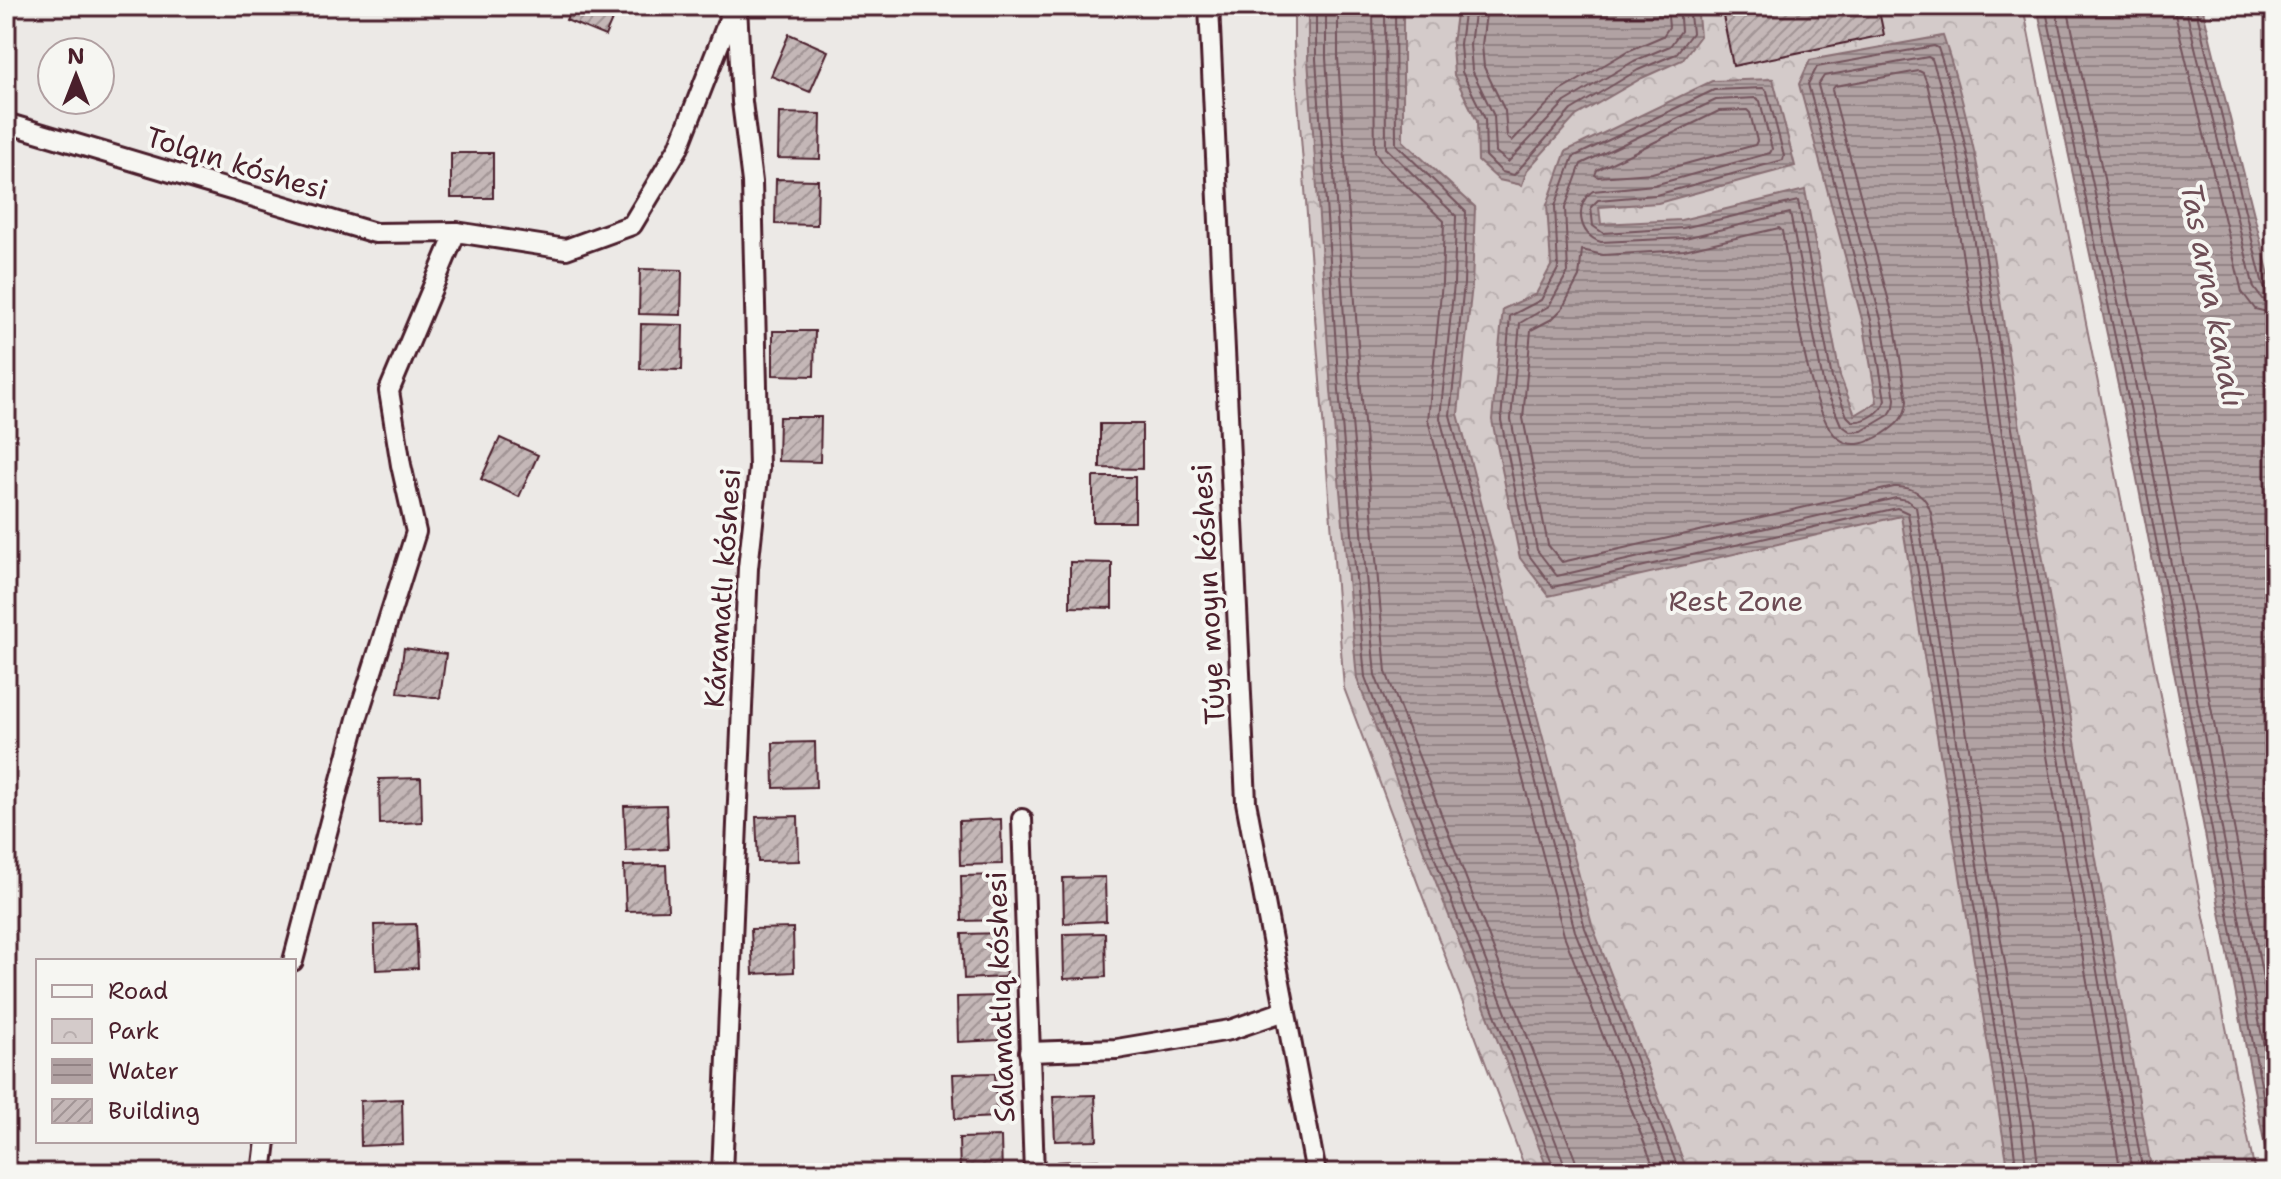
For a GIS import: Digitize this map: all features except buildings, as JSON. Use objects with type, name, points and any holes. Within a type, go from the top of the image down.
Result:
[{"type":"street","name":"Tolqın kóshesi","points":[[6,123],[375,233],[456,232],[566,249],[632,225],[679,147],[736,6]]},
{"type":"street","name":"Káramatlı kóshesi","points":[[722,1173],[748,568],[759,468],[752,182],[742,102],[736,6]]},
{"type":"street","name":"Túye moyın kóshesi","points":[[1209,6],[1246,802],[1316,1173]]},
{"type":"street","points":[[294,959],[357,719],[416,532],[389,391],[456,232]]},
{"type":"street","name":"Salamatlıq kóshesi","points":[[1022,819],[1034,1173]]},
{"type":"street","points":[[1029,1052],[1117,1049],[1230,1030],[1285,1011]]},
{"type":"street","points":[[262,1173],[266,1143]]},
{"type":"green space","name":"Rest Zone","points":[[1294,6],[2023,6],[2255,1173],[1527,1173],[1344,688],[1294,48]]},
{"type":"water","points":[[1308,6],[1403,6],[1403,141],[1475,207],[1472,285],[1458,414],[1592,925],[1688,1173],[1549,1173],[1357,679],[1331,390],[1308,59]]},
{"type":"water","points":[[1457,6],[1697,6],[1700,36],[1682,60],[1642,78],[1576,116],[1527,170],[1522,185],[1499,180],[1478,161],[1477,121],[1454,75],[1452,44]]},
{"type":"water","name":"Tas arna kanalı","points":[[2037,6],[2202,6],[2275,299],[2275,1173],[2270,1173],[2129,437]]},
{"type":"water","points":[[1943,36],[1971,135],[1981,185],[2038,531],[2152,1173],[2009,1173],[1901,516],[1549,596],[1520,558],[1492,420],[1503,309],[1536,294],[1551,266],[1547,205],[1566,151],[1712,81],[1773,79],[1795,166],[1658,203],[1599,207],[1601,224],[1681,220],[1805,190],[1840,376],[1855,415],[1877,402],[1864,327],[1799,84],[1810,60]]}]
